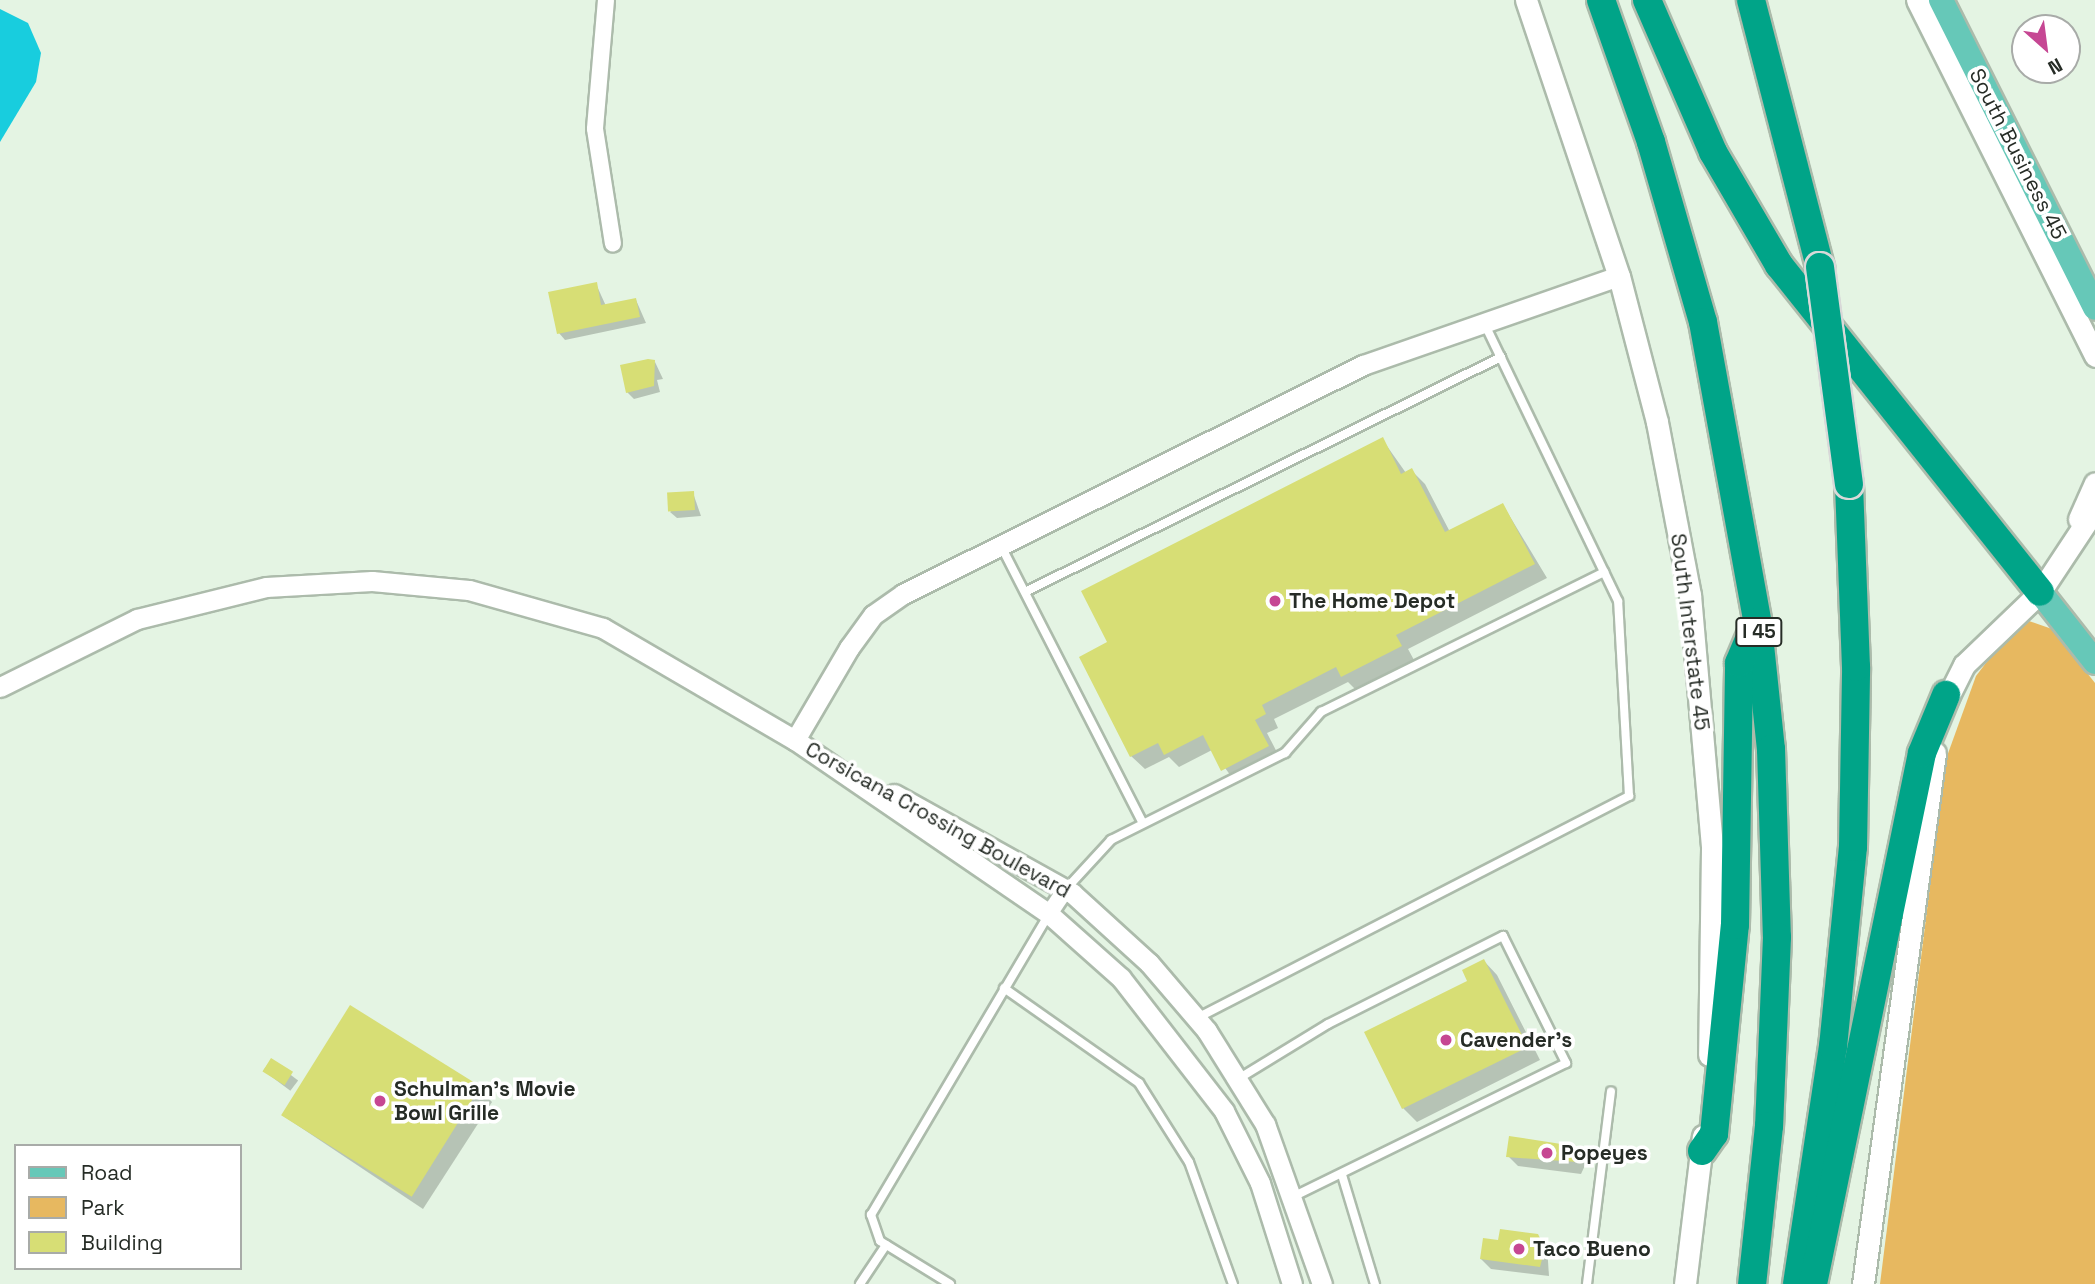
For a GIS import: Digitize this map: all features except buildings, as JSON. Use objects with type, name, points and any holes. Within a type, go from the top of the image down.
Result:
[{"type":"highway","name":"I 45","points":[[1601,0],[1651,142],[1703,322],[1757,621],[1771,749],[1777,937],[1769,1126],[1752,1284]]},
{"type":"highway","points":[[1647,0],[1713,152],[1779,265],[2040,592]]},
{"type":"highway","points":[[1751,0],[1820,267],[1849,484],[1856,667],[1853,847],[1833,1047],[1797,1284]]},
{"type":"highway","points":[[1702,1151],[1714,1134],[1735,925],[1739,663],[1757,621]]},
{"type":"highway","points":[[1813,1284],[1922,752],[1946,695]]},
{"type":"main road","name":"South Interstate 45","points":[[1526,0],[1619,276],[1657,422],[1690,595],[1703,730],[1713,989],[1702,1151],[1685,1284]]},
{"type":"main road","points":[[1917,0],[2095,356]]},
{"type":"main road","name":"South Business 45","points":[[1941,0],[2095,308]]},
{"type":"main road","points":[[2060,558],[2095,483]]},
{"type":"main road","points":[[1863,1284],[1946,695],[1980,645],[2040,592],[2060,558],[2095,509]]},
{"type":"main road","points":[[2040,592],[2095,662]]},
{"type":"street","points":[[606,0],[595,130],[613,244]]},
{"type":"street","points":[[795,740],[873,615],[1000,545],[1284,401],[1484,322],[1619,276]]},
{"type":"street","name":"Corsicana Crossing Boulevard","points":[[0,687],[56,654],[171,608],[266,587],[372,581],[510,598],[603,628],[795,740],[1066,889],[1149,963],[1196,1018],[1238,1079],[1295,1196],[1322,1284]]},
{"type":"street","name":"Corsicana Crossing Boulevard","points":[[795,740],[1049,914],[1121,978],[1171,1035],[1224,1111],[1268,1205],[1292,1284]]},
{"type":"street","points":[[1049,914],[1066,889]]},
{"type":"street","points":[[1268,1205],[1295,1196]]},
{"type":"lane","points":[[1196,1018],[1629,796],[1618,601],[1484,322]]},
{"type":"lane","points":[[1025,592],[1501,357]]},
{"type":"lane","points":[[1000,545],[1143,823]]},
{"type":"lane","points":[[1066,889],[1111,839],[1284,753],[1321,712],[1604,572]]},
{"type":"lane","points":[[950,1284],[886,1245],[871,1224],[874,1201],[1049,914]]},
{"type":"lane","points":[[1238,1079],[1328,1024],[1503,936],[1566,1063],[1295,1196]]},
{"type":"lane","points":[[1004,988],[1139,1083],[1189,1162],[1233,1284]]},
{"type":"lane","points":[[1587,1284],[1611,1091]]},
{"type":"lane","points":[[1342,1175],[1375,1284]]},
{"type":"lane","points":[[860,1284],[886,1245]]},
{"type":"green space","points":[[2029,621],[2052,629],[2095,683],[2095,1284],[1880,1284],[1946,759],[1976,676],[2008,634]]},
{"type":"water","points":[[0,9],[28,23],[41,53],[36,82],[0,142]]},
{"type":"place","name":"The Home Depot","points":[[1275,601]]},
{"type":"place","name":"Cavender's","points":[[1446,1040]]},
{"type":"place","name":"Schulman's Movie Bowl Grille","points":[[380,1101]]},
{"type":"place","name":"Popeyes","points":[[1547,1153]]},
{"type":"place","name":"Taco Bueno","points":[[1519,1249]]}]
